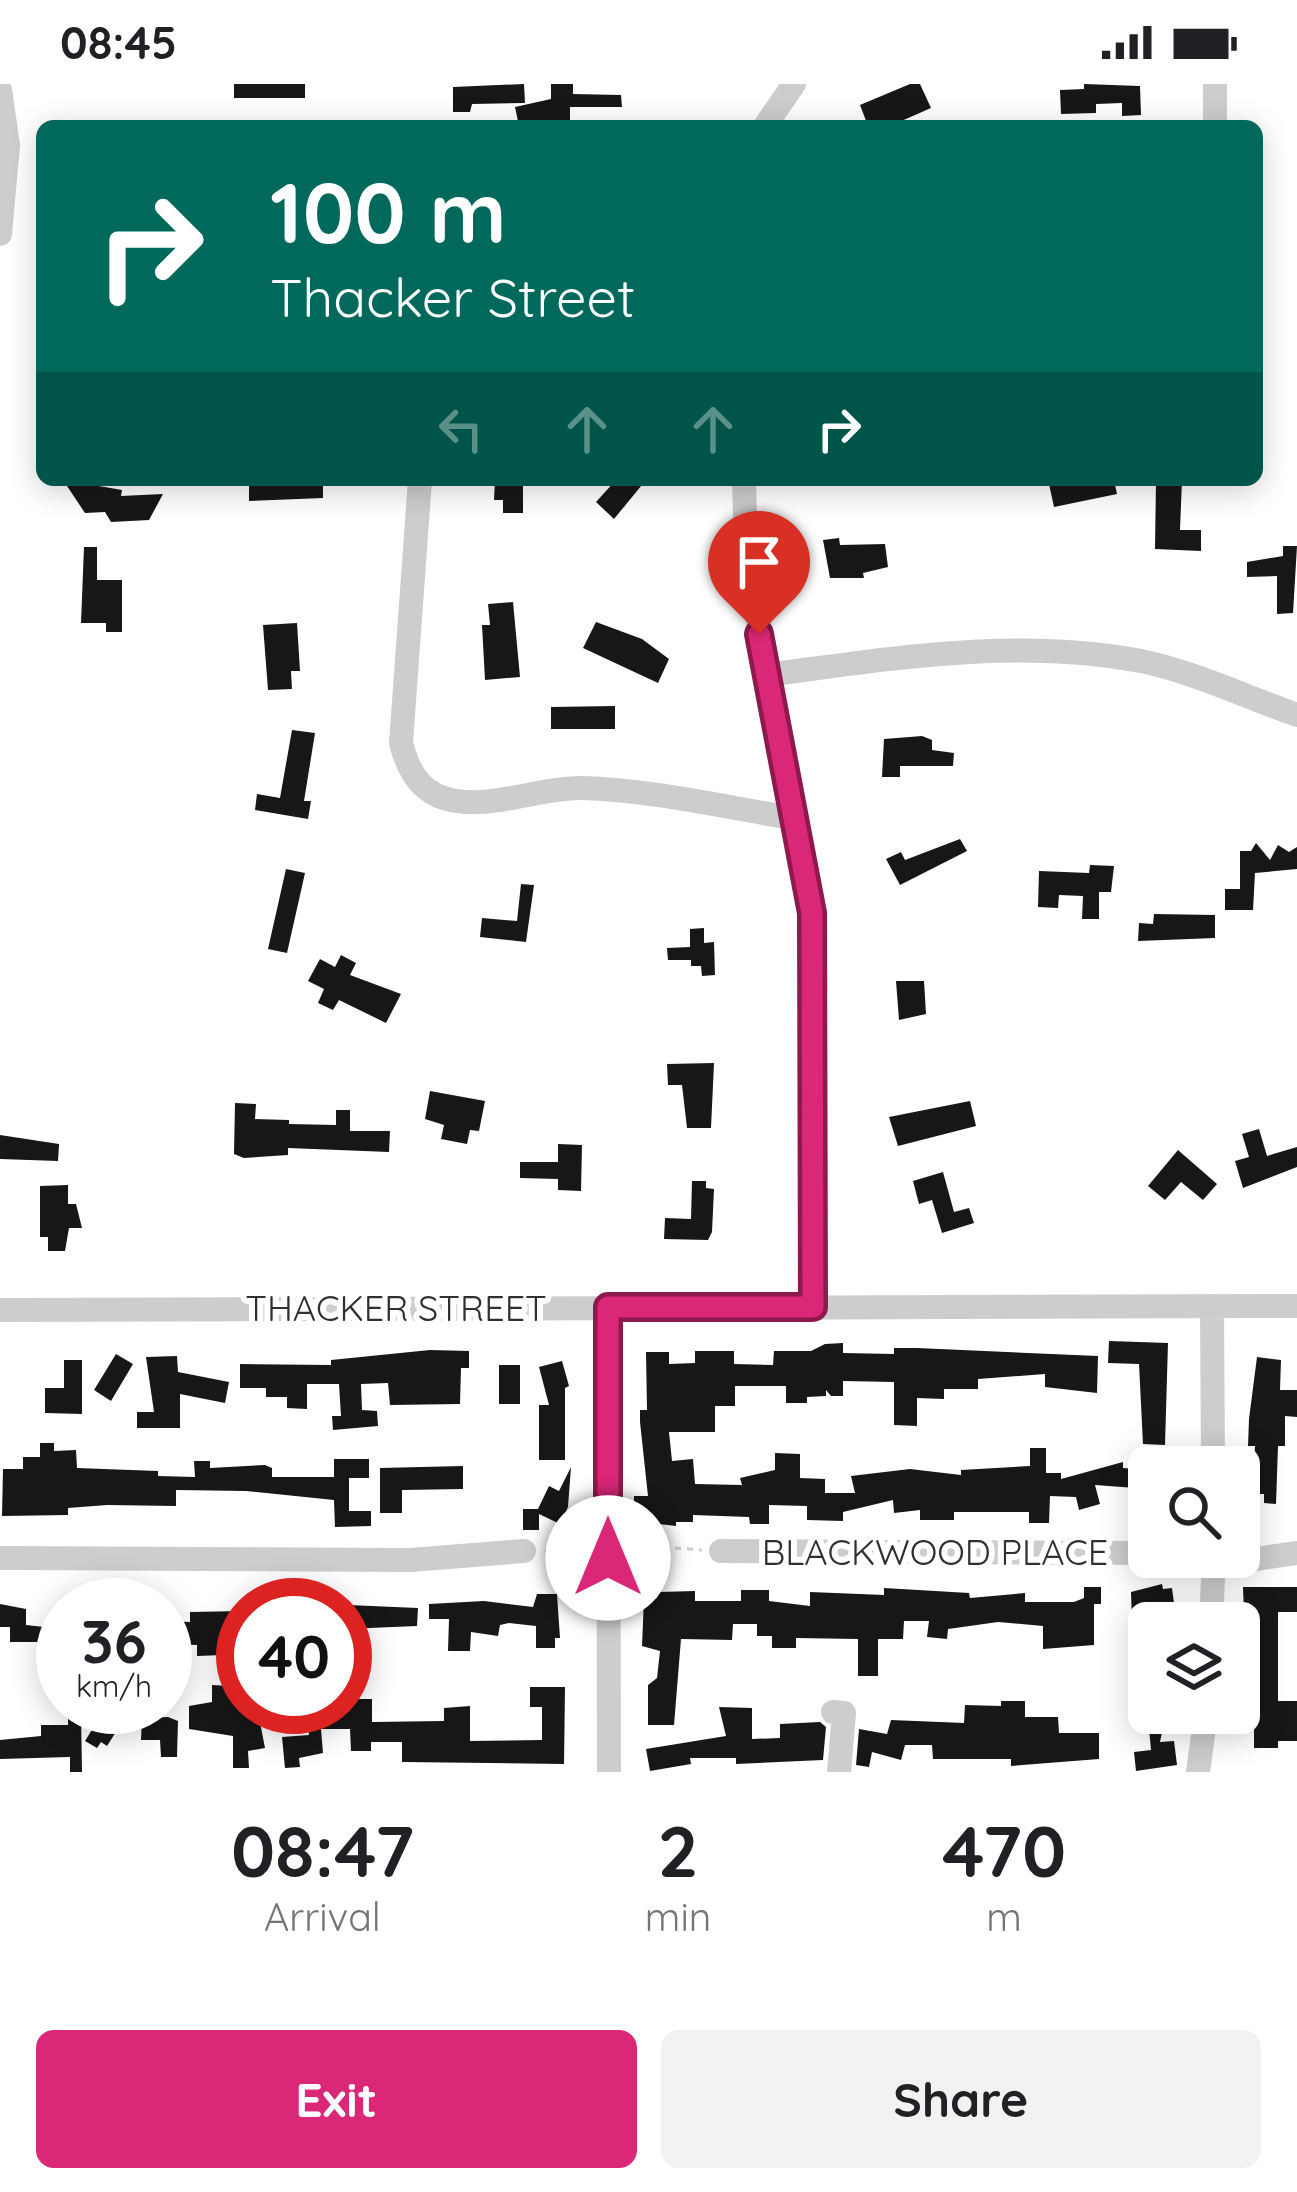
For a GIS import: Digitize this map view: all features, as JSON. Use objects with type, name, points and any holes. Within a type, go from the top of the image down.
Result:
[{"type":"street","points":[[769,120],[794,84]]},
{"type":"street","points":[[1215,84],[1215,120]]},
{"type":"street","points":[[0,91],[8,145],[0,234]]},
{"type":"street","points":[[420,486],[401,743],[407,767],[422,784],[443,798],[474,802],[579,788],[793,818]]},
{"type":"street","points":[[744,486],[746,554],[812,913],[813,1307]]},
{"type":"street","points":[[766,675],[947,651],[1078,653],[1146,662],[1297,715]]},
{"type":"street","points":[[1212,1306],[1214,1446]]},
{"type":"street","name":"THACKER STREET","points":[[0,1310],[1297,1306]]},
{"type":"street","points":[[608,1307],[608,1772]]},
{"type":"street","points":[[0,1558],[411,1560],[524,1551]]},
{"type":"street","name":"BLACKWOOD PLACE","points":[[722,1551],[1128,1553]]},
{"type":"street","points":[[1260,1557],[1297,1553]]},
{"type":"street","points":[[832,1712],[844,1713],[839,1772]]},
{"type":"street","points":[[1204,1734],[1200,1772],[1215,1772],[1209,1734]]},
{"type":"path","points":[[524,1551],[608,1558],[662,1547],[722,1551]]},
{"type":"building","points":[[234,84],[305,84],[305,98],[234,98]]},
{"type":"building","points":[[524,84],[525,103],[472,104],[470,112],[453,112],[453,87]]},
{"type":"building","points":[[551,84],[573,84],[573,94],[621,95],[622,107],[570,107],[570,120],[518,120],[515,107],[551,99]]},
{"type":"building","points":[[920,84],[931,108],[904,120],[866,120],[860,105]]},
{"type":"building","points":[[1084,84],[1140,86],[1141,115],[1122,116],[1122,103],[1096,104],[1096,113],[1061,114],[1060,90],[1084,89]]},
{"type":"building","points":[[67,486],[122,490],[121,496],[163,494],[149,520],[111,522],[105,512],[85,513]]},
{"type":"building","points":[[249,486],[323,486],[323,498],[249,501]]},
{"type":"building","points":[[495,486],[523,486],[523,513],[503,513],[503,500],[494,500]]},
{"type":"building","points":[[611,486],[641,486],[614,519],[596,502]]},
{"type":"building","points":[[1049,486],[1115,486],[1117,494],[1054,507]]},
{"type":"building","points":[[1156,486],[1182,486],[1180,530],[1201,530],[1201,551],[1155,549]]},
{"type":"building","points":[[839,538],[840,545],[885,544],[888,567],[863,573],[864,578],[830,578],[823,540]]},
{"type":"building","points":[[1283,546],[1297,546],[1293,613],[1277,614],[1277,576],[1247,577],[1247,562],[1283,556]]},
{"type":"building","points":[[84,547],[97,547],[97,580],[122,580],[122,632],[106,632],[106,623],[81,623]]},
{"type":"building","points":[[513,602],[520,677],[485,680],[482,625],[490,625],[488,604]]},
{"type":"building","points":[[596,622],[642,639],[669,659],[658,683],[583,648]]},
{"type":"building","points":[[297,623],[300,671],[291,671],[292,689],[268,690],[263,625]]},
{"type":"building","points":[[615,706],[615,729],[551,729],[551,707]]},
{"type":"building","points":[[292,730],[315,733],[304,801],[311,801],[308,819],[255,810],[257,794],[280,798]]},
{"type":"building","points":[[922,736],[932,740],[932,750],[954,753],[953,766],[900,766],[900,777],[882,777],[884,739]]},
{"type":"building","points":[[960,839],[967,851],[900,885],[886,859],[901,852],[905,860]]},
{"type":"building","points":[[1256,843],[1270,860],[1278,845],[1289,852],[1297,847],[1297,869],[1255,873],[1253,910],[1225,910],[1225,889],[1240,889],[1240,851],[1251,851]]},
{"type":"building","points":[[1090,865],[1114,866],[1111,892],[1099,892],[1099,919],[1082,919],[1083,896],[1059,895],[1058,908],[1038,907],[1039,871],[1089,873]]},
{"type":"building","points":[[286,869],[305,873],[287,953],[268,949]]},
{"type":"building","points":[[521,884],[534,885],[526,942],[480,937],[482,918],[517,921]]},
{"type":"building","points":[[1154,914],[1215,915],[1215,938],[1138,941],[1139,923],[1153,924]]},
{"type":"building","points":[[704,928],[704,943],[714,942],[715,975],[702,976],[701,966],[691,966],[691,960],[668,960],[667,948],[690,947],[690,929]]},
{"type":"building","points":[[341,955],[356,963],[350,975],[401,994],[386,1023],[339,1000],[333,1010],[318,1003],[324,989],[308,981],[320,959],[335,967]]},
{"type":"building","points":[[896,981],[924,981],[926,1014],[899,1020]]},
{"type":"building","points":[[714,1063],[711,1128],[687,1128],[682,1085],[668,1085],[667,1064]]},
{"type":"building","points":[[430,1091],[485,1101],[479,1131],[470,1130],[467,1144],[441,1139],[444,1125],[425,1119]]},
{"type":"building","points":[[970,1101],[976,1126],[898,1146],[889,1117]]},
{"type":"building","points":[[235,1103],[256,1104],[255,1119],[289,1120],[289,1124],[336,1125],[336,1110],[350,1110],[350,1131],[390,1131],[389,1152],[288,1148],[288,1155],[244,1158],[234,1154]]},
{"type":"building","points":[[1259,1129],[1267,1156],[1297,1147],[1297,1167],[1243,1188],[1235,1161],[1249,1157],[1242,1134]]},
{"type":"building","points":[[0,1135],[59,1144],[58,1161],[0,1159]]},
{"type":"building","points":[[558,1144],[582,1145],[581,1191],[558,1190],[558,1179],[520,1178],[520,1162],[558,1162]]},
{"type":"building","points":[[1178,1150],[1217,1184],[1203,1200],[1181,1182],[1165,1200],[1148,1186]]},
{"type":"building","points":[[943,1172],[954,1212],[969,1208],[974,1223],[942,1233],[932,1200],[919,1204],[913,1181]]},
{"type":"building","points":[[692,1181],[706,1181],[706,1188],[714,1189],[712,1232],[708,1240],[664,1239],[665,1218],[691,1219]]},
{"type":"building","points":[[68,1185],[68,1204],[76,1204],[82,1228],[69,1228],[65,1251],[48,1251],[48,1237],[40,1237],[40,1186]]},
{"type":"building","points":[[1109,1341],[1168,1343],[1165,1445],[1143,1444],[1139,1364],[1108,1363]]},
{"type":"building","points":[[843,1343],[843,1353],[894,1354],[894,1348],[917,1348],[1098,1356],[1097,1393],[1045,1387],[1045,1374],[978,1379],[978,1389],[944,1389],[944,1399],[917,1398],[917,1426],[894,1425],[894,1382],[843,1381],[843,1396],[831,1396],[826,1390],[826,1396],[807,1397],[807,1403],[786,1403],[786,1386],[735,1386],[735,1406],[715,1406],[715,1432],[669,1432],[672,1461],[693,1459],[695,1484],[742,1485],[740,1478],[775,1470],[775,1453],[800,1454],[800,1478],[825,1479],[825,1493],[855,1493],[851,1476],[910,1469],[961,1475],[961,1470],[1030,1466],[1030,1448],[1046,1448],[1046,1473],[1061,1473],[1061,1479],[1123,1462],[1123,1468],[1128,1468],[1128,1487],[1095,1485],[1100,1504],[1079,1510],[1076,1497],[1050,1496],[1049,1523],[1029,1523],[1029,1512],[954,1512],[954,1520],[920,1520],[920,1510],[894,1513],[893,1500],[843,1512],[843,1521],[807,1520],[807,1506],[769,1505],[769,1524],[750,1524],[749,1517],[693,1515],[693,1522],[676,1522],[676,1526],[634,1521],[634,1496],[648,1496],[640,1422],[640,1410],[647,1410],[646,1352],[669,1352],[669,1364],[695,1363],[695,1351],[734,1351],[734,1364],[773,1365],[774,1351],[811,1351]]},
{"type":"building","points":[[469,1351],[469,1368],[461,1368],[460,1404],[390,1405],[388,1383],[361,1384],[362,1410],[377,1411],[378,1426],[333,1430],[332,1416],[341,1416],[339,1384],[307,1384],[307,1409],[287,1408],[287,1397],[266,1397],[266,1388],[240,1388],[240,1364],[331,1365],[331,1360]]},
{"type":"building","points":[[116,1354],[133,1364],[111,1401],[94,1390]]},
{"type":"building","points":[[177,1356],[178,1372],[229,1382],[225,1403],[180,1394],[180,1428],[137,1428],[137,1412],[154,1412],[146,1357]]},
{"type":"building","points":[[1257,1357],[1281,1360],[1280,1390],[1297,1390],[1297,1417],[1285,1416],[1285,1446],[1278,1446],[1276,1504],[1264,1503],[1264,1494],[1260,1494],[1260,1446],[1248,1446]]},
{"type":"building","points":[[64,1360],[82,1360],[82,1414],[45,1413],[45,1388],[64,1388]]},
{"type":"building","points":[[562,1361],[569,1386],[565,1388],[565,1460],[539,1460],[539,1405],[549,1405],[539,1367]]},
{"type":"building","points":[[499,1365],[520,1365],[520,1404],[499,1404]]},
{"type":"building","points":[[40,1443],[54,1443],[54,1451],[76,1450],[77,1468],[158,1471],[158,1476],[195,1477],[194,1461],[210,1461],[210,1468],[265,1465],[272,1468],[272,1477],[334,1477],[334,1459],[369,1459],[369,1478],[349,1478],[349,1511],[371,1511],[371,1526],[335,1527],[334,1500],[246,1491],[176,1490],[176,1506],[107,1505],[68,1508],[68,1515],[2,1516],[3,1469],[23,1469],[23,1457],[40,1457]]},
{"type":"building","points":[[463,1466],[463,1489],[402,1490],[402,1513],[380,1513],[380,1468]]},
{"type":"building","points":[[571,1467],[568,1507],[560,1524],[539,1514],[539,1530],[523,1530],[523,1509],[538,1509],[549,1486],[559,1491]]},
{"type":"building","points":[[1162,1584],[1163,1589],[1172,1588],[1174,1602],[1131,1602],[1131,1592]]},
{"type":"building","points":[[1084,1587],[1101,1587],[1101,1604],[1094,1604],[1094,1645],[1043,1649],[1043,1626],[998,1622],[948,1629],[947,1639],[927,1637],[929,1621],[904,1621],[903,1639],[878,1639],[878,1676],[858,1676],[858,1639],[796,1638],[796,1648],[772,1648],[772,1636],[757,1636],[757,1624],[733,1624],[732,1640],[681,1639],[674,1725],[648,1725],[648,1685],[657,1678],[660,1651],[642,1646],[644,1597],[657,1598],[658,1592],[695,1591],[695,1601],[741,1601],[741,1590],[769,1590],[769,1601],[810,1606],[810,1592],[884,1595],[884,1588],[969,1593],[970,1598],[1025,1593],[1025,1602],[1074,1602],[1084,1598]]},
{"type":"building","points":[[1243,1587],[1297,1587],[1297,1612],[1278,1612],[1278,1701],[1297,1701],[1297,1741],[1278,1741],[1278,1748],[1254,1748],[1254,1734],[1260,1734],[1260,1602],[1244,1602]]},
{"type":"building","points":[[537,1594],[557,1594],[560,1638],[555,1638],[555,1648],[536,1648],[536,1626],[509,1623],[500,1625],[498,1636],[471,1632],[470,1651],[448,1651],[449,1619],[429,1619],[429,1604],[484,1601],[533,1607]]},
{"type":"building","points":[[0,1604],[26,1609],[26,1625],[36,1626],[36,1642],[10,1642],[10,1627],[0,1627]]},
{"type":"building","points":[[372,1606],[418,1608],[417,1626],[372,1628]]},
{"type":"building","points":[[192,1612],[216,1612],[216,1655],[197,1656],[197,1645],[192,1645]]},
{"type":"building","points":[[212,1685],[216,1685],[216,1733],[192,1729],[192,1705],[212,1702]]},
{"type":"building","points":[[530,1687],[565,1687],[564,1764],[402,1762],[402,1742],[371,1742],[371,1751],[351,1751],[350,1734],[372,1734],[372,1722],[444,1721],[444,1708],[470,1706],[470,1741],[542,1740],[542,1707],[530,1707]]},
{"type":"building","points":[[1001,1701],[1025,1701],[1025,1717],[1058,1717],[1059,1733],[1099,1733],[1099,1759],[1011,1766],[1011,1759],[933,1759],[932,1745],[905,1745],[901,1760],[872,1752],[869,1767],[856,1765],[859,1729],[887,1734],[891,1720],[964,1723],[965,1705],[1001,1706]]},
{"type":"building","points":[[719,1707],[752,1708],[752,1739],[780,1738],[780,1724],[820,1722],[826,1727],[823,1760],[736,1764],[736,1758],[690,1758],[691,1764],[650,1771],[646,1749],[726,1736]]},
{"type":"building","points":[[81,1734],[82,1772],[70,1772],[70,1757],[0,1759],[0,1740]]},
{"type":"building","points":[[89,1734],[115,1734],[107,1746],[101,1742],[97,1748],[85,1741]]},
{"type":"building","points":[[141,1734],[178,1734],[177,1757],[161,1757],[160,1740],[141,1740]]},
{"type":"building","points":[[220,1734],[262,1734],[265,1748],[248,1751],[249,1768],[233,1768],[233,1736]]},
{"type":"building","points":[[321,1734],[323,1753],[299,1758],[300,1767],[285,1768],[282,1737]]},
{"type":"building","points":[[1150,1734],[1162,1734],[1160,1742],[1174,1741],[1177,1765],[1136,1771],[1134,1752],[1151,1750]]},
{"type":"route","points":[[608,1558],[608,1307],[813,1307],[812,913],[759,634]]}]
